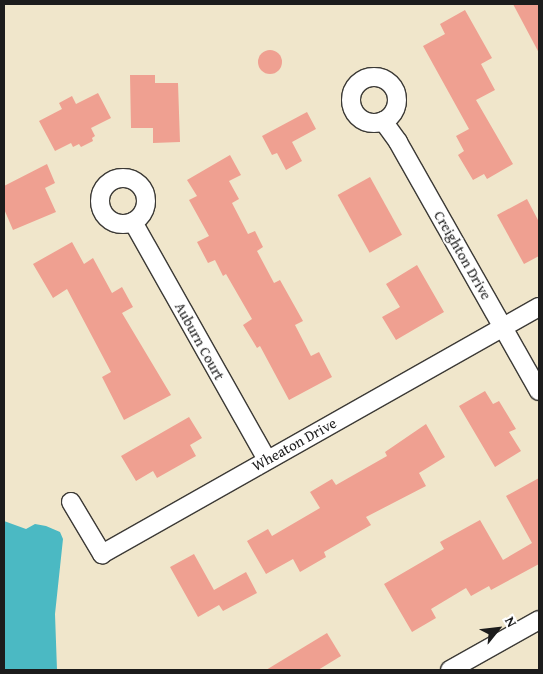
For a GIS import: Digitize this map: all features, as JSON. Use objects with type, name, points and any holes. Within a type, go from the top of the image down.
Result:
[{"type":"street","name":"Creighton Drive","points":[[383,121],[398,142],[539,391]]},
{"type":"street","name":"Auburn Court","points":[[133,222],[267,460]]},
{"type":"street","name":"Wheaton Drive","points":[[71,502],[102,554],[539,307]]},
{"type":"street","points":[[450,670],[539,620]]},
{"type":"water","points":[[4,521],[26,529],[35,524],[46,526],[60,532],[63,539],[55,614],[57,670],[4,670]]},
{"type":"building","points":[[513,4],[539,4],[539,53]]},
{"type":"building","points":[[465,10],[492,58],[481,64],[495,90],[476,100],[513,164],[487,179],[484,174],[473,180],[458,155],[464,151],[456,136],[469,129],[423,46],[445,34],[440,24]]},
{"type":"building","points":[[270,50],[279,53],[282,62],[279,71],[270,74],[261,71],[258,62],[261,53]]},
{"type":"building","points":[[130,75],[155,75],[155,83],[178,83],[180,142],[153,143],[153,128],[131,128]]},
{"type":"building","points":[[98,93],[111,118],[91,128],[95,136],[92,138],[93,141],[81,147],[79,144],[73,147],[71,143],[55,151],[39,121],[62,109],[59,103],[72,96],[76,104]]},
{"type":"building","points":[[307,112],[316,129],[292,142],[302,161],[286,170],[277,153],[272,155],[262,136]]},
{"type":"building","points":[[230,155],[241,175],[229,181],[239,199],[232,203],[248,234],[255,231],[263,247],[257,251],[274,283],[280,280],[303,321],[295,325],[311,356],[319,352],[332,377],[289,400],[260,346],[257,348],[243,325],[252,319],[226,274],[223,276],[215,260],[208,263],[197,242],[209,236],[189,200],[197,196],[187,180]]},
{"type":"building","points":[[47,164],[55,183],[45,188],[56,212],[13,230],[4,209],[4,186]]},
{"type":"building","points":[[370,177],[402,235],[370,253],[338,195]]},
{"type":"building","points":[[527,199],[539,222],[539,256],[524,264],[497,215]]},
{"type":"building","points":[[72,242],[84,264],[93,258],[112,293],[122,287],[133,307],[122,313],[171,395],[124,420],[102,377],[111,372],[67,289],[53,298],[33,264]]},
{"type":"building","points":[[417,265],[444,312],[396,340],[382,317],[400,307],[386,284]]},
{"type":"building","points":[[485,391],[493,404],[499,401],[516,429],[509,432],[521,451],[495,467],[459,406]]},
{"type":"building","points":[[189,417],[202,438],[190,445],[196,456],[157,478],[153,471],[136,481],[121,456]]},
{"type":"building","points":[[426,424],[445,457],[419,473],[426,486],[366,517],[371,525],[324,552],[326,557],[300,572],[293,559],[266,574],[247,541],[268,529],[272,536],[320,508],[310,492],[332,479],[336,485],[387,456],[385,452]]},
{"type":"building","points":[[539,478],[539,564],[491,590],[489,586],[471,596],[466,588],[431,609],[436,618],[412,632],[384,584],[444,549],[440,542],[480,520],[503,560],[532,543],[506,496]]},
{"type":"building","points":[[194,554],[214,590],[246,572],[257,593],[223,611],[219,605],[198,617],[170,567]]},
{"type":"building","points":[[327,633],[341,656],[318,670],[266,670]]}]
